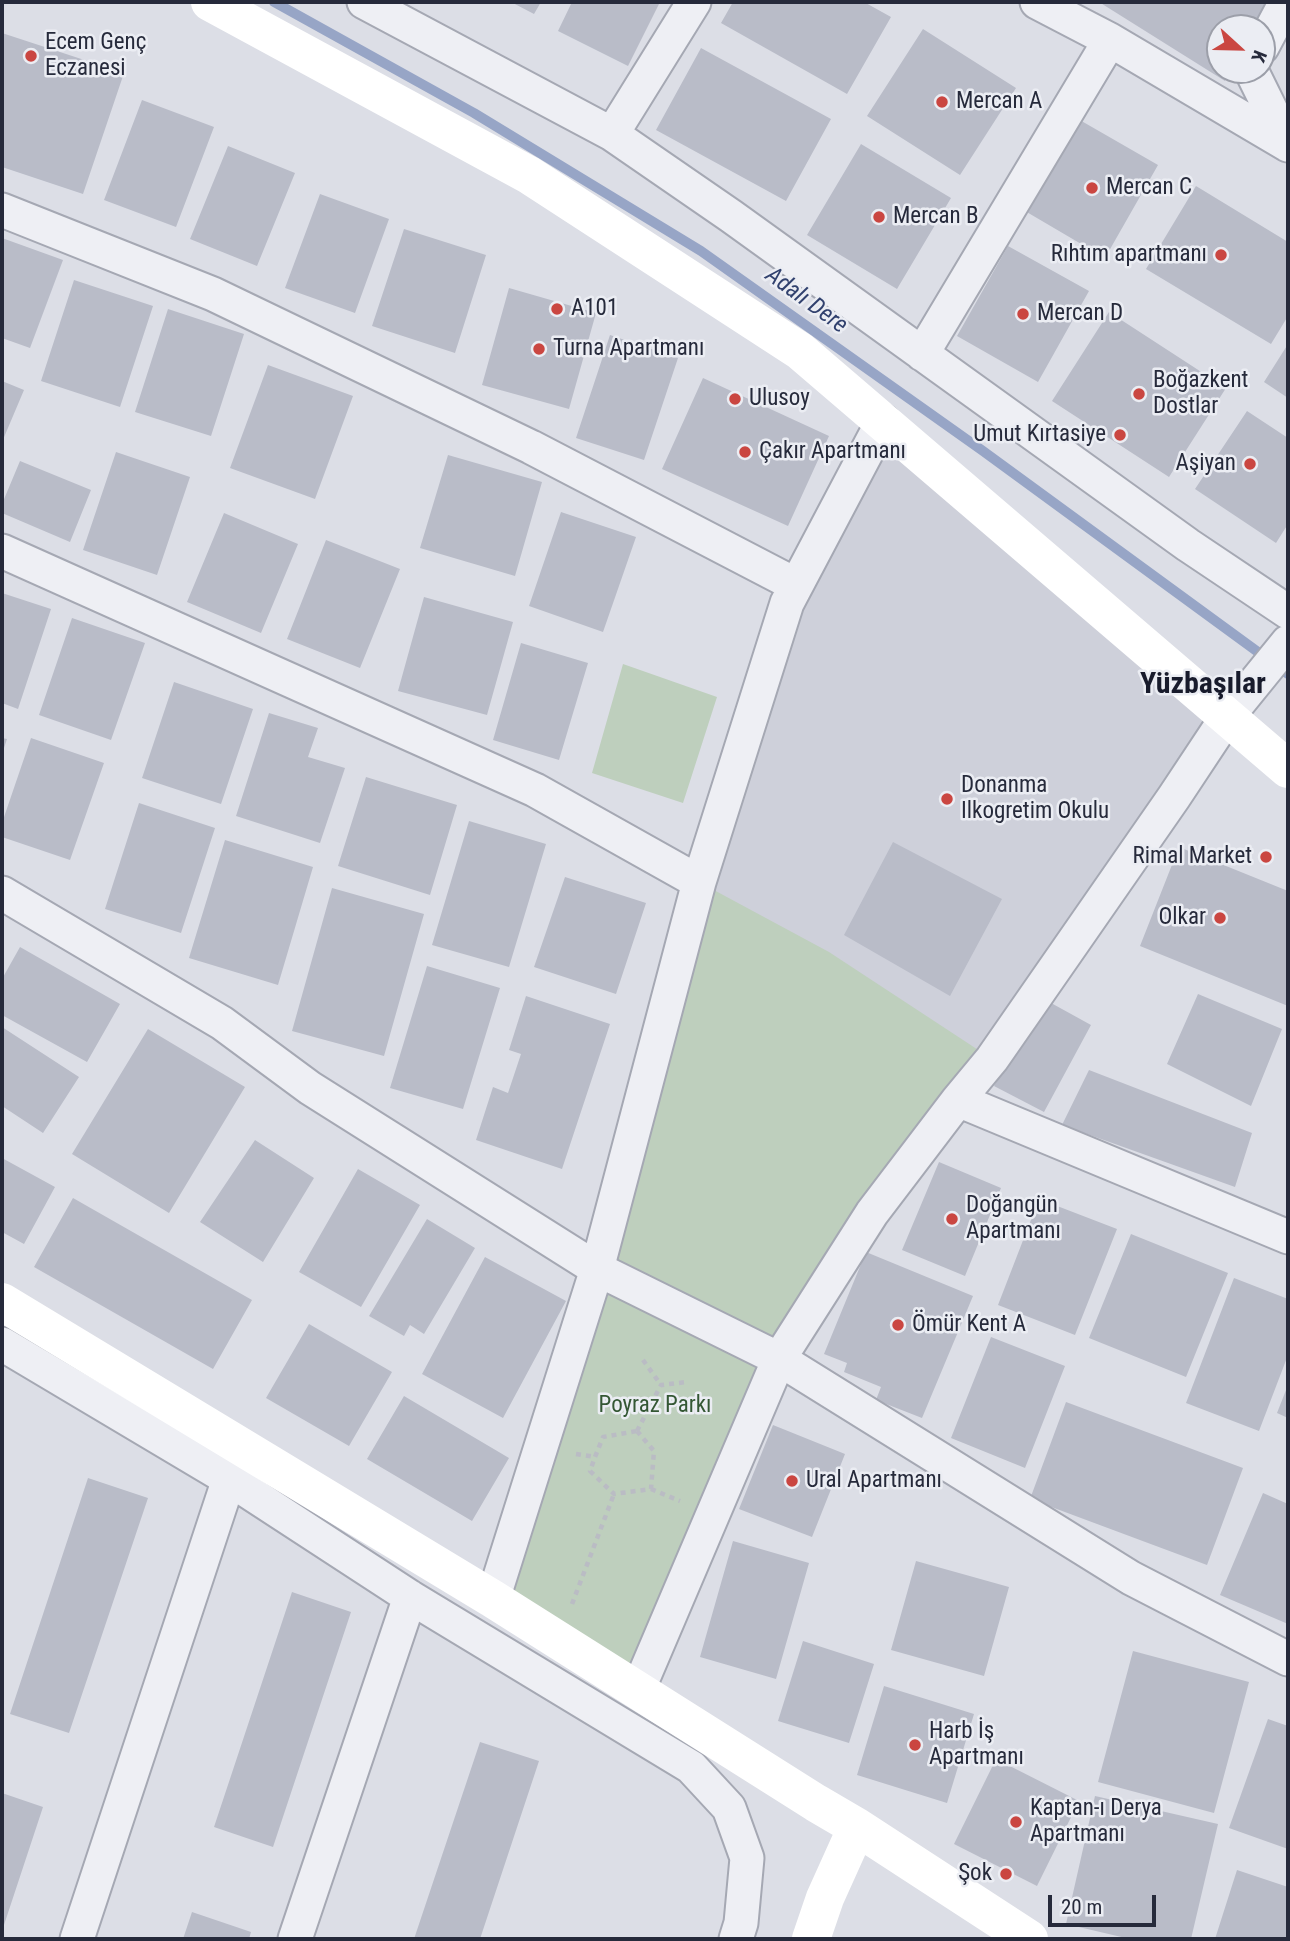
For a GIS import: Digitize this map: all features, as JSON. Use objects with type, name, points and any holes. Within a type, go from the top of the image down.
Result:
[{"type":"street","points":[[211,2],[529,176],[800,351],[1288,769]]},
{"type":"street","points":[[364,2],[612,134],[1188,545],[1288,612]]},
{"type":"street","points":[[612,134],[694,2]]},
{"type":"street","points":[[1037,2],[1110,40],[1288,145]]},
{"type":"street","points":[[1276,21],[1286,2]]},
{"type":"street","points":[[922,354],[1110,40]]},
{"type":"street","points":[[1258,84],[1288,145]]},
{"type":"street","points":[[2,210],[214,294],[531,447],[796,584]]},
{"type":"street","points":[[493,1599],[597,1269],[699,882],[787,603],[883,421]]},
{"type":"street","points":[[2,551],[535,790],[699,882]]},
{"type":"street","points":[[638,1690],[779,1359],[872,1213],[992,1059],[1227,717],[1288,642]]},
{"type":"street","points":[[2,894],[222,1023],[310,1088],[597,1269],[779,1359],[1131,1578],[1288,1659]]},
{"type":"street","points":[[958,1100],[1288,1237]]},
{"type":"street","points":[[2,1302],[493,1599],[816,1803],[858,1826],[1029,1939]]},
{"type":"street","points":[[2,1344],[229,1479],[410,1597],[691,1767],[729,1808],[747,1858],[741,1923],[736,1939]]},
{"type":"street","points":[[77,1939],[229,1479]]},
{"type":"street","points":[[295,1939],[410,1597]]},
{"type":"street","points":[[811,1939],[825,1898],[858,1826]]},
{"type":"path","points":[[643,1360],[661,1385]]},
{"type":"path","points":[[661,1385],[687,1382]]},
{"type":"path","points":[[637,1431],[661,1385]]},
{"type":"path","points":[[614,1494],[651,1489],[653,1451],[637,1431]]},
{"type":"path","points":[[614,1494],[590,1471],[603,1437],[637,1431]]},
{"type":"path","points":[[558,1640],[614,1494]]},
{"type":"shaded area","name":"Donanma Ilkogretim Okulu","points":[[883,421],[1227,717],[992,1059],[699,882],[787,603]]},
{"type":"green space","points":[[623,664],[717,697],[683,803],[592,773]]},
{"type":"green space","name":"Poyraz Parkı","points":[[699,882],[829,952],[992,1059],[779,1359],[638,1690],[493,1599]]},
{"type":"building","points":[[511,2],[541,2],[534,14]]},
{"type":"building","points":[[572,2],[660,2],[628,66],[558,31]]},
{"type":"building","points":[[733,2],[864,2],[891,17],[847,94],[721,23]]},
{"type":"building","points":[[1099,2],[1276,2],[1268,14],[1206,14],[1206,69]]},
{"type":"building","name":"Mercan A","points":[[923,29],[1016,88],[960,175],[867,116]]},
{"type":"building","points":[[2,33],[124,73],[83,194],[2,167]]},
{"type":"building","points":[[701,48],[831,119],[786,201],[656,130]]},
{"type":"building","points":[[142,100],[214,127],[176,227],[104,200]]},
{"type":"building","name":"Mercan C","points":[[1078,119],[1158,165],[1105,258],[1025,211]]},
{"type":"building","name":"Mercan B","points":[[861,144],[951,198],[897,289],[807,235]]},
{"type":"building","points":[[228,146],[295,173],[257,266],[190,239]]},
{"type":"building","name":"Rıhtım apartmanı","points":[[1196,186],[1288,242],[1288,316],[1271,344],[1146,269]]},
{"type":"building","points":[[320,194],[389,219],[355,313],[285,288]]},
{"type":"building","points":[[404,229],[486,255],[455,353],[372,326]]},
{"type":"building","points":[[2,238],[63,260],[30,348],[2,338]]},
{"type":"building","name":"Mercan D","points":[[1008,246],[1089,291],[1038,382],[957,336]]},
{"type":"building","points":[[74,280],[153,306],[120,407],[41,381]]},
{"type":"building","name":"Turna Apartmanı","points":[[509,288],[596,313],[569,409],[482,385]]},
{"type":"building","points":[[168,309],[244,334],[211,436],[135,412]]},
{"type":"building","name":"Boğazkent Dostlar","points":[[1109,312],[1226,388],[1169,477],[1052,401]]},
{"type":"building","points":[[610,335],[678,358],[644,460],[576,438]]},
{"type":"building","points":[[1288,344],[1288,398],[1264,382]]},
{"type":"building","points":[[268,365],[353,396],[315,499],[230,468]]},
{"type":"building","name":"Çakır Apartmanı","points":[[703,378],[829,436],[788,526],[662,469]]},
{"type":"building","points":[[2,381],[24,390],[2,442]]},
{"type":"building","name":"Aşiyan","points":[[1247,411],[1288,438],[1288,524],[1276,543],[1195,489]]},
{"type":"building","points":[[116,452],[190,477],[157,575],[83,550]]},
{"type":"building","points":[[448,455],[542,482],[515,576],[420,548]]},
{"type":"building","points":[[20,461],[91,490],[70,542],[2,513],[2,504]]},
{"type":"building","points":[[561,512],[636,537],[603,632],[529,606]]},
{"type":"building","points":[[224,513],[298,544],[261,633],[187,602]]},
{"type":"building","points":[[326,540],[400,569],[360,668],[287,639]]},
{"type":"building","points":[[2,593],[51,609],[18,709],[2,703]]},
{"type":"building","points":[[424,597],[513,622],[487,715],[398,691]]},
{"type":"building","points":[[72,618],[145,643],[111,740],[39,715]]},
{"type":"building","points":[[521,643],[588,663],[559,760],[493,740]]},
{"type":"building","points":[[174,682],[253,709],[221,804],[142,778]]},
{"type":"building","points":[[269,713],[318,728],[308,757],[345,768],[320,843],[236,816]]},
{"type":"building","points":[[2,738],[7,739],[2,754]]},
{"type":"building","points":[[31,738],[104,763],[70,860],[2,837],[2,823]]},
{"type":"building","points":[[366,777],[457,805],[430,895],[338,866]]},
{"type":"building","points":[[139,803],[215,828],[181,933],[105,909]]},
{"type":"building","points":[[469,821],[546,844],[509,967],[432,945]]},
{"type":"building","points":[[225,840],[313,867],[278,985],[189,958]]},
{"type":"building","points":[[893,842],[1002,899],[950,996],[844,935]]},
{"type":"building","name":"Olkar","points":[[1179,847],[1288,891],[1288,1006],[1140,946]]},
{"type":"building","points":[[565,877],[646,903],[616,994],[534,967]]},
{"type":"building","points":[[332,888],[424,914],[384,1056],[292,1031]]},
{"type":"building","points":[[20,947],[120,1004],[87,1062],[2,1015],[2,979]]},
{"type":"building","points":[[427,966],[500,988],[463,1109],[390,1088]]},
{"type":"building","points":[[1198,994],[1282,1029],[1251,1106],[1167,1064]]},
{"type":"building","points":[[526,996],[610,1024],[562,1169],[476,1140],[493,1087],[508,1093],[521,1054],[509,1050]]},
{"type":"building","points":[[1042,998],[1091,1025],[1044,1112],[994,1086]]},
{"type":"building","points":[[2,1027],[79,1077],[43,1133],[2,1106]]},
{"type":"building","points":[[148,1029],[245,1087],[169,1213],[72,1154]]},
{"type":"building","points":[[1089,1070],[1252,1133],[1235,1187],[1062,1125]]},
{"type":"building","points":[[255,1140],[314,1178],[263,1262],[200,1222]]},
{"type":"building","points":[[2,1158],[55,1187],[24,1244],[2,1232]]},
{"type":"building","name":"Doğangün Apartmanı","points":[[939,1162],[1001,1188],[965,1276],[902,1250]]},
{"type":"building","points":[[358,1169],[420,1205],[361,1307],[299,1272]]},
{"type":"building","points":[[73,1198],[252,1300],[213,1369],[34,1267]]},
{"type":"building","points":[[1039,1199],[1117,1229],[1075,1335],[998,1305]]},
{"type":"building","points":[[427,1219],[475,1248],[424,1334],[410,1325],[404,1336],[369,1316]]},
{"type":"building","points":[[1131,1234],[1228,1273],[1186,1377],[1089,1338]]},
{"type":"building","name":"Ömür Kent A","points":[[866,1252],[973,1296],[922,1418],[876,1400],[881,1387],[844,1372],[847,1363],[824,1354]]},
{"type":"building","points":[[485,1257],[566,1301],[503,1418],[422,1374]]},
{"type":"building","points":[[1234,1278],[1288,1299],[1288,1355],[1259,1431],[1186,1403]]},
{"type":"building","points":[[309,1324],[392,1372],[349,1446],[266,1398]]},
{"type":"building","points":[[991,1337],[1065,1366],[1025,1468],[951,1438]]},
{"type":"building","points":[[1288,1385],[1288,1418],[1277,1413]]},
{"type":"building","points":[[404,1396],[509,1458],[472,1521],[367,1459]]},
{"type":"building","points":[[1066,1402],[1243,1468],[1207,1565],[1030,1499]]},
{"type":"building","name":"Ural Apartmanı","points":[[773,1425],[845,1454],[812,1537],[739,1509]]},
{"type":"building","points":[[88,1478],[148,1498],[69,1733],[10,1714]]},
{"type":"building","points":[[1263,1493],[1288,1504],[1288,1624],[1220,1595]]},
{"type":"building","points":[[733,1541],[809,1563],[776,1679],[700,1657]]},
{"type":"building","points":[[916,1561],[1009,1587],[984,1676],[891,1650]]},
{"type":"building","points":[[292,1592],[351,1612],[273,1847],[214,1827]]},
{"type":"building","points":[[803,1641],[874,1664],[849,1743],[778,1721]]},
{"type":"building","points":[[1133,1651],[1249,1682],[1214,1813],[1098,1782]]},
{"type":"building","name":"Harb İş Apartmanı","points":[[884,1686],[974,1714],[947,1803],[857,1775]]},
{"type":"building","points":[[1268,1719],[1288,1726],[1288,1849],[1229,1828]]},
{"type":"building","points":[[480,1742],[539,1761],[480,1939],[414,1939]]},
{"type":"building","name":"Kaptan-ı Derya Apartmanı","points":[[996,1759],[1079,1801],[1037,1886],[954,1844]]},
{"type":"building","points":[[2,1793],[43,1807],[2,1931]]},
{"type":"building","points":[[1095,1796],[1218,1824],[1191,1939],[1130,1939],[1066,1924]]},
{"type":"building","points":[[1237,1870],[1288,1887],[1288,1939],[1215,1939]]},
{"type":"building","points":[[192,1912],[251,1932],[249,1939],[183,1939]]},
{"type":"waterway","name":"Adalı Dere","points":[[274,2],[474,113],[701,251],[983,451],[1288,674]]},
{"type":"place","name":"Ecem Genç Eczanesi","points":[[31,56]]},
{"type":"place","name":"Mercan A","points":[[942,102]]},
{"type":"place","name":"Mercan C","points":[[1092,188]]},
{"type":"place","name":"Mercan B","points":[[879,217]]},
{"type":"place","name":"Rıhtım apartmanı","points":[[1221,255]]},
{"type":"place","name":"A101","points":[[557,309]]},
{"type":"place","name":"Mercan D","points":[[1023,314]]},
{"type":"place","name":"Turna Apartmanı","points":[[539,349]]},
{"type":"place","name":"Boğazkent Dostlar","points":[[1139,394]]},
{"type":"place","name":"Ulusoy","points":[[735,399]]},
{"type":"place","name":"Umut Kırtasiye","points":[[1120,435]]},
{"type":"place","name":"Çakır Apartmanı","points":[[745,452]]},
{"type":"place","name":"Aşiyan","points":[[1250,464]]},
{"type":"place","name":"Donanma Ilkogretim Okulu","points":[[947,799]]},
{"type":"place","name":"Rimal Market","points":[[1266,857]]},
{"type":"place","name":"Olkar","points":[[1220,918]]},
{"type":"place","name":"Doğangün Apartmanı","points":[[952,1219]]},
{"type":"place","name":"Ömür Kent A","points":[[898,1325]]},
{"type":"place","name":"Ural Apartmanı","points":[[792,1481]]},
{"type":"place","name":"Harb İş Apartmanı","points":[[915,1745]]},
{"type":"place","name":"Kaptan-ı Derya Apartmanı","points":[[1016,1822]]},
{"type":"place","name":"Şok","points":[[1006,1874]]},
{"type":"district","name":"Yüzbaşılar","points":[[1203,685]]}]
